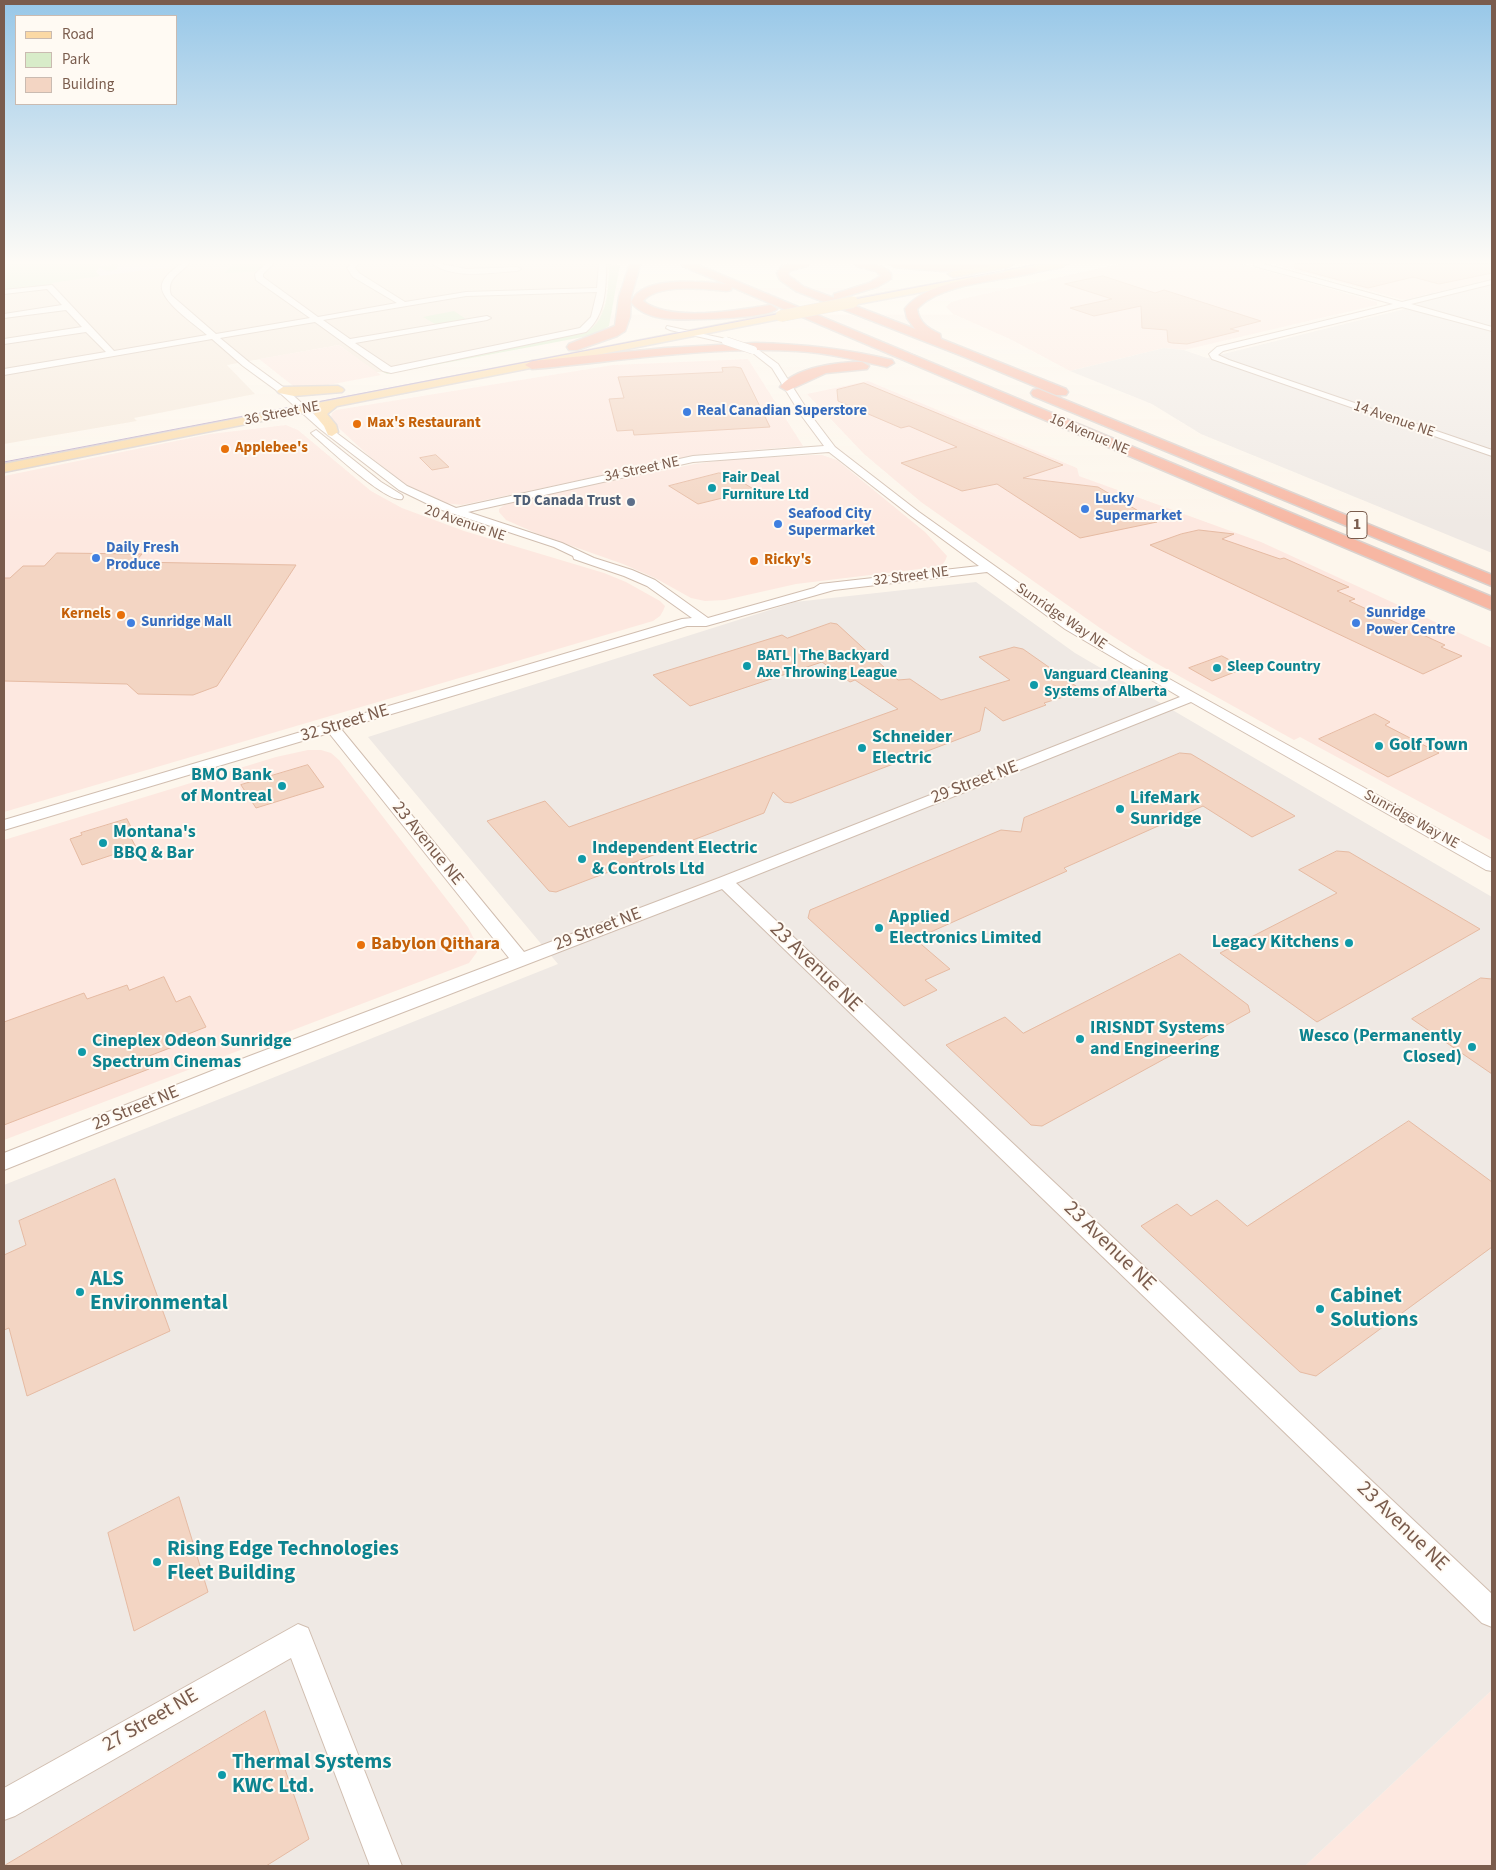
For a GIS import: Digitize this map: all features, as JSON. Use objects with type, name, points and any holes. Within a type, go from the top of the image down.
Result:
[{"type":"highway","points":[[532,365],[674,351]]},
{"type":"highway","points":[[833,351],[888,363],[1061,428],[1158,467],[1174,471]]},
{"type":"highway","name":"16 Avenue NE","points":[[892,351],[1492,604]]},
{"type":"highway","name":"16 Avenue NE","points":[[935,351],[1492,581]]},
{"type":"highway","points":[[963,351],[1212,460],[1221,469]]},
{"type":"highway","points":[[965,351],[970,354]]},
{"type":"highway","points":[[787,387],[812,372],[834,367],[863,366],[914,374]]},
{"type":"main road","name":"36 Street NE","points":[[388,380],[544,351]]},
{"type":"main road","name":"36 Street NE","points":[[290,403],[333,404],[603,351]]},
{"type":"main road","name":"36 Street NE","points":[[4,468],[207,428],[342,389]]},
{"type":"main road","points":[[332,432],[330,425],[320,414],[333,404]]},
{"type":"main road","points":[[207,428],[284,420],[306,424]]},
{"type":"street","points":[[4,372],[127,351]]},
{"type":"street","points":[[230,351],[259,372],[290,403]]},
{"type":"street","points":[[361,351],[386,369],[391,370],[484,351]]},
{"type":"street","name":"Sunridge Way NE","points":[[754,351],[775,366],[787,387],[831,448],[864,475],[1070,626],[1192,698],[1492,866]]},
{"type":"street","name":"14 Avenue NE","points":[[1217,351],[1213,354],[1215,357],[1226,362],[1492,454]]},
{"type":"street","points":[[247,365],[248,373],[267,392]]},
{"type":"street","name":"20 Avenue NE","points":[[290,403],[306,424],[377,484],[410,504]]},
{"type":"street","name":"20 Avenue NE","points":[[290,403],[332,432],[403,488],[428,501],[558,546],[589,560]]},
{"type":"street","name":"34 Street NE","points":[[432,514],[456,511],[693,459],[831,448]]},
{"type":"street","points":[[518,496],[494,509],[503,522],[521,533]]},
{"type":"street","name":"20 Avenue NE","points":[[432,514],[453,523],[589,560],[628,573],[652,583],[696,620]]},
{"type":"street","points":[[938,574],[953,565],[956,553],[953,541]]},
{"type":"street","name":"32 Street NE","points":[[4,825],[696,620],[831,587],[990,568]]},
{"type":"street","name":"29 Street NE","points":[[4,1162],[254,1062],[725,882],[1192,698]]},
{"type":"street","name":"23 Avenue NE","points":[[334,728],[520,960]]},
{"type":"street","name":"23 Avenue NE","points":[[725,882],[1492,1613]]},
{"type":"street","name":"27 Street NE","points":[[4,1804],[298,1638],[386,1866]]},
{"type":"shaded area","points":[[4,351],[304,351],[227,365],[255,394],[134,418],[137,421],[4,444]]},
{"type":"shaded area","points":[[303,351],[348,351],[381,375],[297,389],[259,359]]},
{"type":"shaded area","points":[[347,351],[491,351],[389,372],[375,372]]},
{"type":"shaded area","points":[[1033,351],[1151,351],[1070,371]]},
{"type":"shaded area","points":[[1151,351],[1188,351],[1207,358],[1234,351],[1492,351],[1492,553],[1201,434],[1152,404],[1070,371]]},
{"type":"shaded area","points":[[748,359],[803,446],[704,454],[462,505],[443,503],[420,493],[402,482],[368,455],[330,420],[332,413],[336,410],[613,365]]},
{"type":"shaded area","name":"Sunridge Power Centre","points":[[868,381],[1077,468],[1079,476],[1261,542],[1492,648],[1492,841],[1300,737],[1294,740],[1145,657],[1100,628],[921,502],[864,454],[807,394]]},
{"type":"shaded area","points":[[286,425],[298,430],[371,491],[402,508],[464,531],[604,573],[626,582],[660,601],[665,606],[663,611],[653,621],[4,812],[4,476],[210,434]]},
{"type":"shaded area","points":[[822,455],[837,460],[925,532],[947,556],[942,565],[796,584],[725,600],[705,601],[691,598],[655,578],[623,564],[538,534],[506,520],[499,512],[499,509],[504,505],[530,497],[695,464],[732,459]]},
{"type":"shaded area","points":[[976,582],[1075,653],[1492,897],[1492,1690],[1305,1866],[4,1866],[4,1185],[558,964],[368,737],[795,602]]},
{"type":"shaded area","points":[[308,750],[321,750],[331,753],[339,760],[468,927],[474,939],[477,952],[469,963],[4,1140],[4,840],[276,757]]},
{"type":"shaded area","points":[[1492,1690],[1492,1866],[1305,1866]]},
{"type":"green space","points":[[492,351],[507,351],[387,374],[383,372]]},
{"type":"building","name":"Real Canadian Superstore","points":[[722,368],[741,368],[770,427],[634,435],[633,430],[617,431],[609,399],[624,398],[618,377],[723,372]]},
{"type":"building","points":[[864,383],[1063,465],[1023,478],[1098,487],[1157,522],[1080,538],[997,484],[962,491],[901,463],[957,447],[909,426],[901,428],[838,401],[837,390]]},
{"type":"building","points":[[436,455],[449,467],[432,470],[420,458]]},
{"type":"building","name":"Fair Deal Furniture Ltd","points":[[719,473],[729,474],[755,490],[698,504],[669,486]]},
{"type":"building","name":"Sunridge Power Centre","points":[[1199,530],[1234,534],[1222,539],[1280,559],[1284,558],[1349,587],[1337,591],[1355,599],[1349,601],[1445,645],[1441,647],[1462,656],[1423,674],[1150,545]]},
{"type":"building","name":"Sunridge Mall","points":[[57,553],[142,554],[135,562],[296,565],[217,686],[193,695],[138,694],[127,684],[4,681],[4,578],[10,578],[23,566],[44,566]]},
{"type":"building","points":[[831,623],[837,624],[898,680],[910,679],[941,700],[1010,680],[979,657],[1014,647],[1023,649],[1083,691],[1044,703],[1046,705],[1003,721],[985,707],[980,731],[791,803],[784,802],[773,792],[764,813],[556,892],[549,891],[487,821],[545,801],[569,827],[898,709],[855,680],[850,682],[822,662],[690,706],[653,675],[782,635],[787,638]]},
{"type":"building","name":"Sleep Country","points":[[1222,656],[1245,668],[1212,681],[1189,668]]},
{"type":"building","name":"Golf Town","points":[[1375,714],[1390,722],[1385,725],[1439,753],[1388,777],[1319,739]]},
{"type":"building","points":[[1180,753],[1191,754],[1295,816],[1252,837],[1203,806],[1064,868],[1067,871],[915,939],[950,969],[925,980],[937,990],[904,1006],[808,918],[810,910],[1001,830],[1021,832],[1024,818]]},
{"type":"building","name":"BMO Bank of Montreal","points":[[308,765],[324,787],[256,808],[241,785]]},
{"type":"building","name":"Montana's BBQ & Bar","points":[[127,819],[136,837],[131,838],[136,847],[82,865],[70,839],[82,835],[81,833]]},
{"type":"building","name":"Legacy Kitchens","points":[[1337,851],[1349,852],[1480,929],[1317,1022],[1220,953],[1337,893],[1299,870]]},
{"type":"building","name":"IRISNDT Systems and Engineering","points":[[1180,954],[1248,1005],[1250,1012],[1042,1126],[1031,1125],[946,1045],[1005,1017],[1023,1033]]},
{"type":"building","name":"Cineplex Odeon Sunridge Spectrum Cinemas","points":[[164,977],[176,1002],[190,996],[206,1027],[173,1040],[175,1046],[144,1058],[149,1069],[4,1125],[4,1022],[84,993],[87,999],[127,985],[129,990]]},
{"type":"building","name":"Wesco (Permanently Closed)","points":[[1481,978],[1492,979],[1492,1074],[1412,1019]]},
{"type":"building","name":"Cabinet Solutions","points":[[1409,1121],[1492,1182],[1492,1247],[1316,1376],[1300,1372],[1141,1226],[1177,1204],[1191,1216],[1217,1200],[1247,1226]]},
{"type":"building","name":"ALS Environmental","points":[[115,1179],[170,1331],[27,1396],[9,1328],[4,1330],[4,1255],[26,1245],[19,1221]]},
{"type":"building","name":"Rising Edge Technologies Fleet Building","points":[[179,1497],[208,1592],[134,1631],[108,1533]]},
{"type":"building","name":"Thermal Systems KWC Ltd.","points":[[265,1711],[309,1839],[266,1866],[4,1866]]},
{"type":"tram line","points":[[4,462],[582,351]]},
{"type":"place","name":"Real Canadian Superstore","points":[[687,412]]},
{"type":"place","name":"Max's Restaurant","points":[[357,424]]},
{"type":"place","name":"Applebee's","points":[[225,449]]},
{"type":"place","name":"Fair Deal Furniture Ltd","points":[[712,488]]},
{"type":"place","name":"TD Canada Trust","points":[[631,502]]},
{"type":"place","name":"Lucky Supermarket","points":[[1085,509]]},
{"type":"place","name":"Seafood City Supermarket","points":[[778,524]]},
{"type":"place","name":"Daily Fresh Produce","points":[[96,558]]},
{"type":"place","name":"Ricky's","points":[[754,561]]},
{"type":"place","name":"Kernels","points":[[121,615]]},
{"type":"place","name":"Sunridge Mall","points":[[131,623]]},
{"type":"place","name":"Sunridge Power Centre","points":[[1356,623]]},
{"type":"place","name":"BATL | The Backyard Axe Throwing League","points":[[747,666]]},
{"type":"place","name":"Sleep Country","points":[[1217,668]]},
{"type":"place","name":"Vanguard Cleaning Systems of Alberta","points":[[1034,685]]},
{"type":"place","name":"Golf Town","points":[[1379,746]]},
{"type":"place","name":"Schneider Electric","points":[[862,748]]},
{"type":"place","name":"BMO Bank of Montreal","points":[[282,786]]},
{"type":"place","name":"LifeMark Sunridge","points":[[1120,809]]},
{"type":"place","name":"Montana's BBQ & Bar","points":[[103,843]]},
{"type":"place","name":"Independent Electric & Controls Ltd","points":[[582,859]]},
{"type":"place","name":"Applied Electronics Limited","points":[[879,928]]},
{"type":"place","name":"Legacy Kitchens","points":[[1349,943]]},
{"type":"place","name":"Babylon Qithara","points":[[361,945]]},
{"type":"place","name":"IRISNDT Systems and Engineering","points":[[1080,1039]]},
{"type":"place","name":"Wesco (Permanently Closed)","points":[[1472,1047]]},
{"type":"place","name":"Cineplex Odeon Sunridge Spectrum Cinemas","points":[[82,1052]]},
{"type":"place","name":"ALS Environmental","points":[[80,1292]]},
{"type":"place","name":"Cabinet Solutions","points":[[1320,1309]]},
{"type":"place","name":"Rising Edge Technologies Fleet Building","points":[[157,1562]]},
{"type":"place","name":"Thermal Systems KWC Ltd.","points":[[222,1775]]}]
